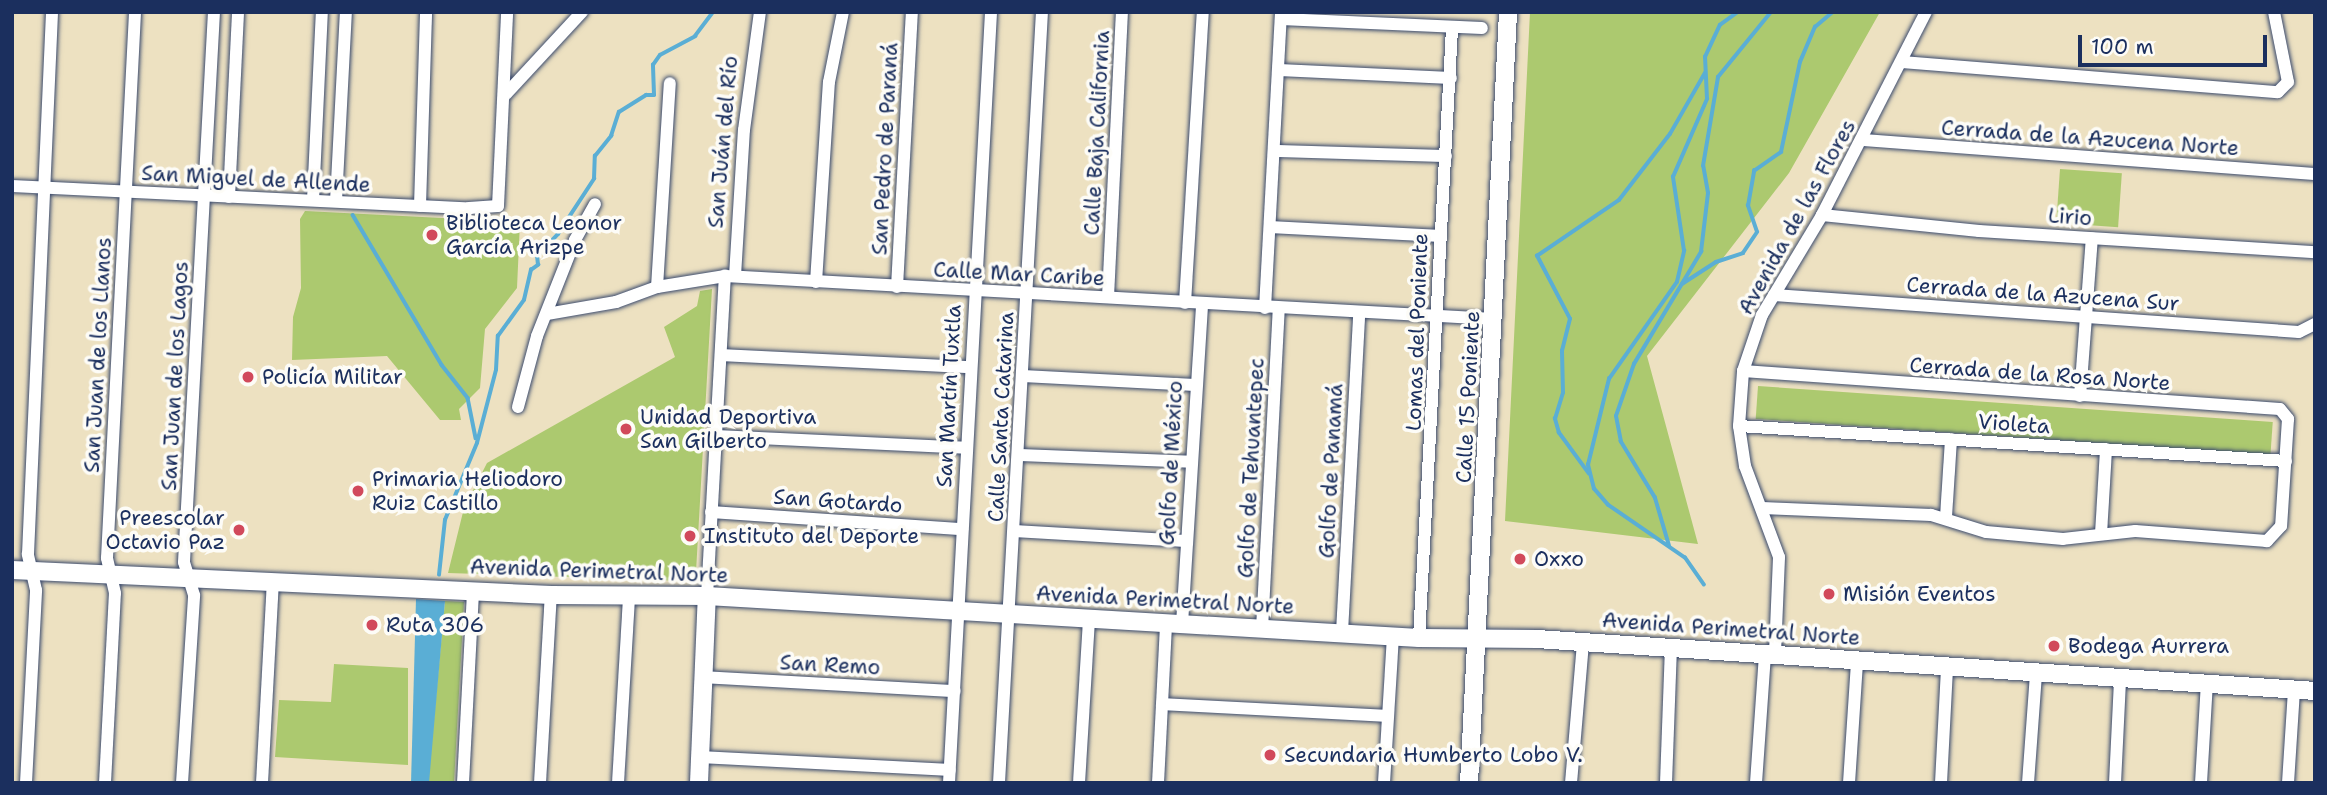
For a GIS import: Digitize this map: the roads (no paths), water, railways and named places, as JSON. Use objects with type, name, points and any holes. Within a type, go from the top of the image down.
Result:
[{"type":"street","points":[[26,783],[36,590],[28,554],[52,12]]},
{"type":"street","name":"San Juan de los Llanos","points":[[105,783],[115,593],[107,558],[135,12]]},
{"type":"street","name":"San Juan de los Lagos","points":[[181,783],[194,595],[184,562],[214,12]]},
{"type":"street","points":[[229,197],[237,12]]},
{"type":"street","points":[[313,200],[322,12]]},
{"type":"street","points":[[336,201],[346,12]]},
{"type":"street","points":[[420,206],[426,12]]},
{"type":"street","points":[[506,94],[507,12]]},
{"type":"street","points":[[506,94],[582,12]]},
{"type":"street","name":"San Juán del Río","points":[[699,783],[721,355],[744,130],[760,12]]},
{"type":"street","points":[[816,282],[829,82],[842,12]]},
{"type":"street","name":"San Pedro de Paraná","points":[[897,287],[912,12]]},
{"type":"street","name":"San Martín Tuxtla","points":[[949,777],[991,12]]},
{"type":"street","name":"Calle Santa Catarina","points":[[999,783],[1020,455],[1042,12]]},
{"type":"street","name":"Calle Baja California","points":[[1108,297],[1122,12]]},
{"type":"street","points":[[1185,303],[1203,12]]},
{"type":"street","name":"Calle 15 Poniente","points":[[1469,783],[1508,12]]},
{"type":"street","name":"Avenida de las Flores","points":[[1756,783],[1779,557],[1745,466],[1739,426],[1743,371],[1750,342],[1863,140],[1926,12]]},
{"type":"street","points":[[1902,62],[2285,89],[2288,82],[2275,13]]},
{"type":"street","points":[[1265,308],[1276,151],[1281,16],[1482,28]]},
{"type":"street","name":"Lomas del Poniente","points":[[1419,638],[1439,316],[1440,236],[1452,27]]},
{"type":"street","points":[[1279,70],[1451,78]]},
{"type":"street","points":[[657,287],[670,83]]},
{"type":"street","name":"San Miguel de Allende","points":[[12,186],[420,206],[498,206],[506,94]]},
{"type":"street","name":"Cerrada de la Azucena Norte","points":[[1863,140],[2315,174]]},
{"type":"street","points":[[1276,151],[1446,156]]},
{"type":"street","points":[[518,407],[547,314],[579,231],[595,204]]},
{"type":"street","name":"Lirio","points":[[1822,215],[2092,238],[2315,251]]},
{"type":"street","points":[[1271,227],[1440,236]]},
{"type":"street","points":[[2080,396],[2092,238]]},
{"type":"street","name":"Calle Mar Caribe","points":[[547,314],[616,302],[657,287],[730,276],[1494,319]]},
{"type":"street","name":"Cerrada de la Azucena Sur","points":[[1774,295],[2084,317],[2311,327]]},
{"type":"street","name":"Golfo de México","points":[[1158,783],[1162,704],[1186,541],[1194,385],[1202,304]]},
{"type":"street","name":"Golfo de Tehuantepec","points":[[1262,629],[1279,308]]},
{"type":"street","name":"Golfo de Panamá","points":[[1342,632],[1359,313]]},
{"type":"street","points":[[721,355],[970,367]]},
{"type":"street","name":"Cerrada de la Rosa Norte","points":[[1743,371],[2280,409],[2288,419],[2281,526],[2267,541],[2149,531],[2063,539],[1986,532],[1946,517],[1762,508]]},
{"type":"street","points":[[1024,376],[1194,385]]},
{"type":"street","name":"Violeta","points":[[1739,426],[2286,461]]},
{"type":"street","points":[[716,436],[966,448]]},
{"type":"street","points":[[1946,517],[1951,439]]},
{"type":"street","points":[[2101,534],[2106,449]]},
{"type":"street","points":[[1020,455],[1191,462]]},
{"type":"street","name":"San Gotardo","points":[[711,512],[962,529]]},
{"type":"street","points":[[1014,531],[1186,541]]},
{"type":"street","name":"Avenida Perimetral Norte","points":[[12,570],[551,595],[707,596],[1419,638],[1477,637],[1583,642],[2315,691]]},
{"type":"street","points":[[262,783],[273,581]]},
{"type":"street","points":[[463,783],[473,590]]},
{"type":"street","points":[[540,783],[551,595]]},
{"type":"street","points":[[618,783],[629,596]]},
{"type":"street","points":[[1079,783],[1089,619]]},
{"type":"street","points":[[1384,783],[1393,636]]},
{"type":"street","points":[[1571,783],[1583,642]]},
{"type":"street","points":[[1666,783],[1671,649]]},
{"type":"street","points":[[1849,783],[1857,660]]},
{"type":"street","points":[[1941,783],[1947,667]]},
{"type":"street","points":[[2028,783],[2036,673]]},
{"type":"street","name":"San Remo","points":[[703,677],[955,691]]},
{"type":"street","points":[[2115,783],[2120,679]]},
{"type":"street","points":[[2201,783],[2207,684]]},
{"type":"street","points":[[2288,783],[2294,689]]},
{"type":"street","points":[[1162,704],[1388,716]]},
{"type":"street","points":[[701,757],[949,777]]},
{"type":"water","points":[[416,599],[445,601],[429,783],[411,783]]},
{"type":"waterway","points":[[439,575],[445,520],[477,443],[496,370],[498,336],[524,300],[531,270],[538,265],[537,256],[558,234],[594,179],[595,156],[611,136],[619,112],[646,95],[654,95],[653,65],[660,55],[695,36],[713,12]]},
{"type":"waterway","points":[[1704,585],[1685,558],[1608,505],[1594,489],[1588,465],[1609,379],[1677,282],[1684,251],[1673,177],[1707,99],[1705,57],[1720,25],[1738,12]]},
{"type":"waterway","points":[[1669,546],[1655,498],[1621,442],[1616,416],[1634,364],[1701,252],[1708,193],[1703,166],[1718,77],[1771,12]]},
{"type":"waterway","points":[[1682,284],[1716,262],[1743,253],[1757,232],[1748,206],[1754,171],[1781,152],[1800,62],[1815,27],[1833,12]]},
{"type":"waterway","points":[[1589,474],[1559,433],[1555,419],[1563,393],[1562,351],[1570,319],[1537,256],[1619,200],[1670,134],[1705,73]]},
{"type":"waterway","points":[[353,215],[442,365],[468,398],[476,438]]},
{"type":"place","name":"Biblioteca Leonor García Arizpe","points":[[432,235]]},
{"type":"place","name":"Policía Militar","points":[[248,377]]},
{"type":"place","name":"Unidad Deportiva San Gilberto","points":[[626,429]]},
{"type":"place","name":"Primaria Heliodoro Ruiz Castillo","points":[[358,491]]},
{"type":"place","name":"Preescolar Octavio Paz","points":[[239,530]]},
{"type":"place","name":"Instituto del Deporte","points":[[690,536]]},
{"type":"place","name":"Oxxo","points":[[1520,559]]},
{"type":"place","name":"Misión Eventos","points":[[1829,594]]},
{"type":"place","name":"Ruta 306","points":[[372,625]]},
{"type":"place","name":"Bodega Aurrera","points":[[2054,646]]},
{"type":"place","name":"Secundaria Humberto Lobo V.","points":[[1270,755]]}]
